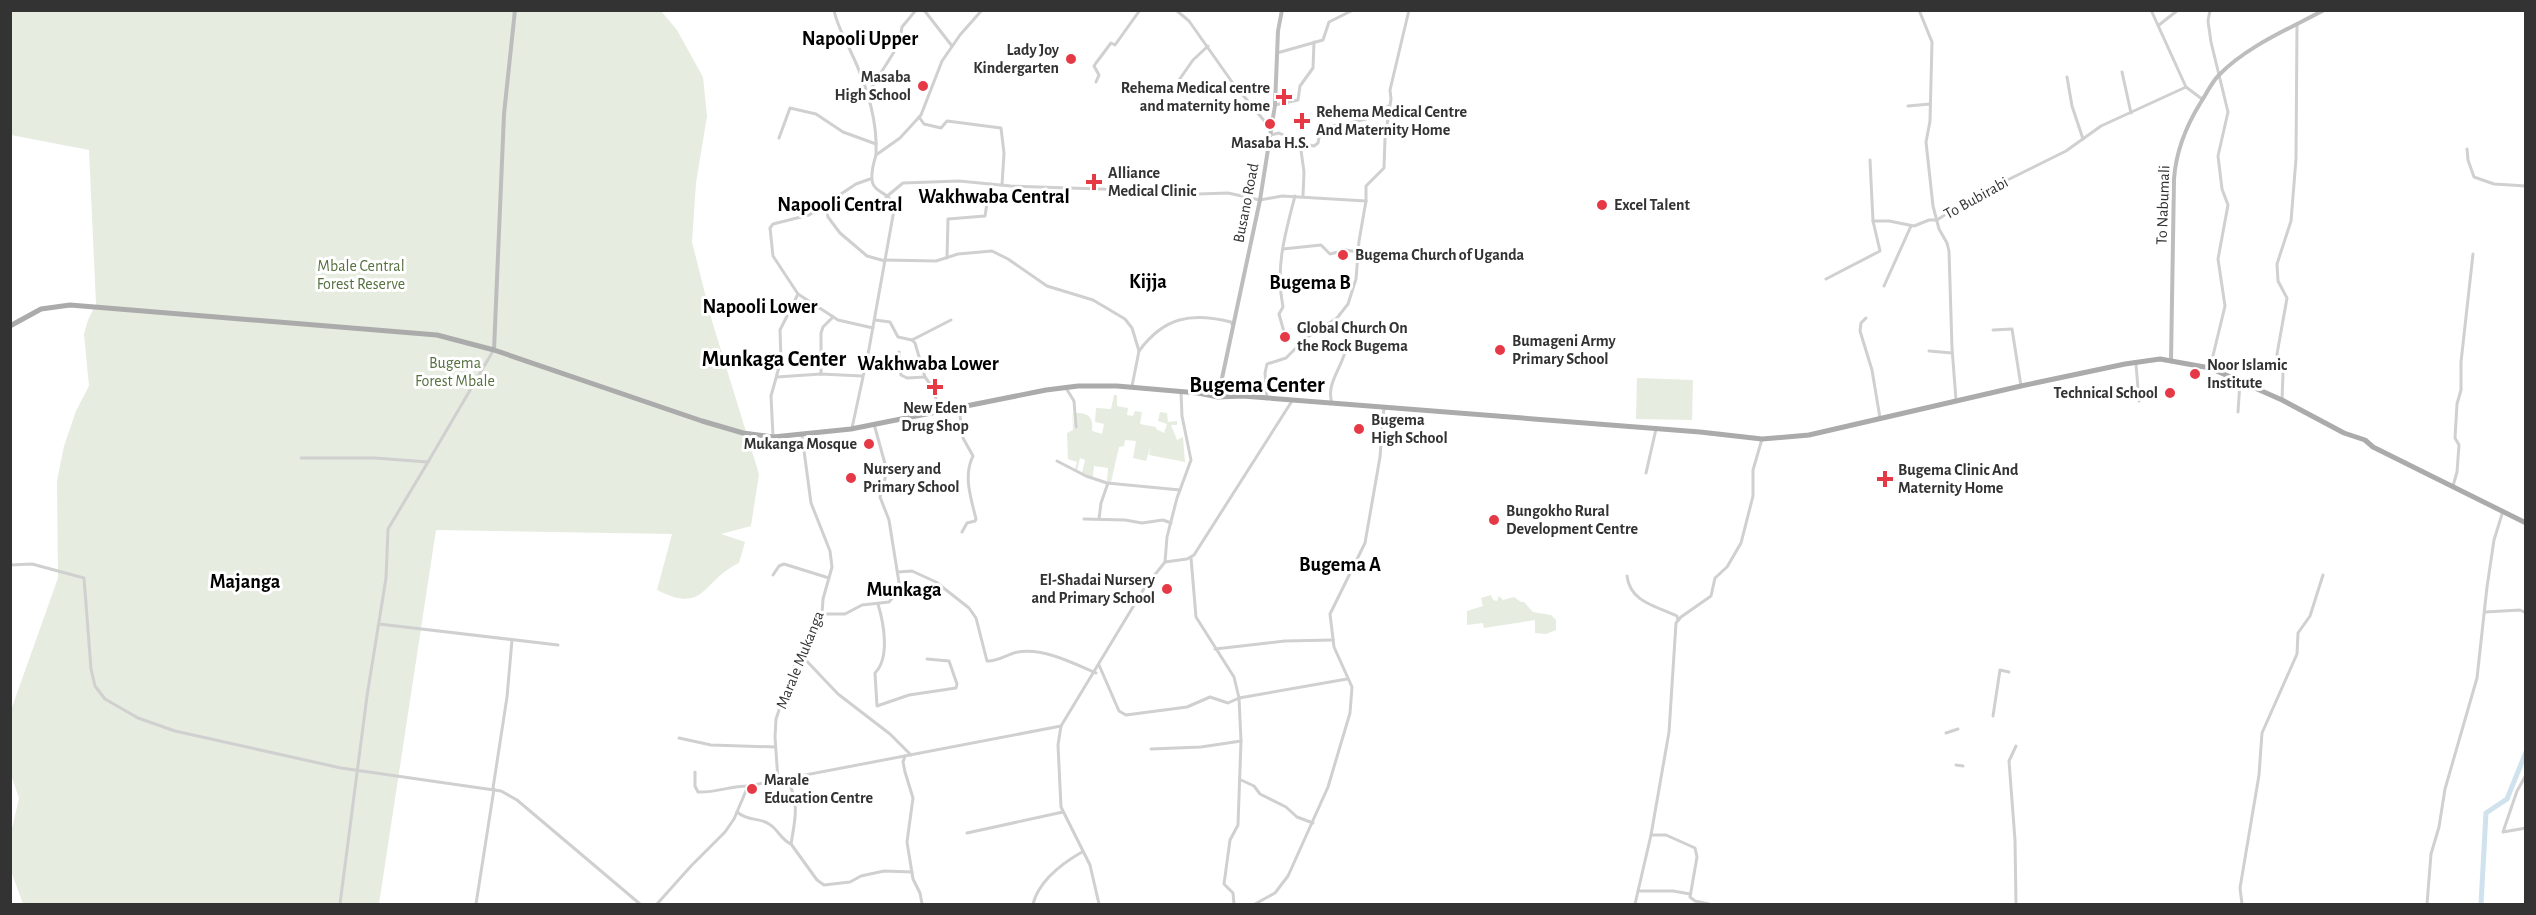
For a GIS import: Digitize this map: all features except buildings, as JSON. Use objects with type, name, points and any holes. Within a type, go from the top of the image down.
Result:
[{"type":"main road","points":[[10,326],[41,309],[84,306],[426,333],[454,338],[494,350],[702,421],[743,433],[773,437],[802,436],[851,429],[1065,387],[1099,385],[1180,391],[1218,397],[1384,408],[1762,439],[1809,435],[2021,386],[2135,362],[2160,359],[2210,368],[2282,400],[2526,523]]},
{"type":"street","points":[[340,904],[387,567],[388,529],[494,350],[504,114],[515,10]]},
{"type":"street","points":[[834,10],[837,25],[850,50],[867,95],[876,144],[876,155],[870,179],[873,186],[893,203],[894,210],[875,320],[851,429]]},
{"type":"street","points":[[867,95],[899,44],[902,27],[916,10]]},
{"type":"street","points":[[924,10],[952,46]]},
{"type":"street","points":[[876,155],[900,138],[919,117],[924,110],[936,72],[952,46],[982,10]]},
{"type":"street","points":[[1096,82],[1099,75],[1094,66],[1111,43],[1115,45],[1140,10]]},
{"type":"street","name":"Busano Road","points":[[1218,397],[1260,200],[1275,105],[1277,53],[1282,10]]},
{"type":"street","points":[[1277,53],[1323,40],[1329,22],[1353,10]]},
{"type":"street","points":[[1267,399],[1265,373],[1267,364],[1286,358],[1306,338],[1337,318],[1348,304],[1355,283],[1366,186],[1384,168],[1389,106],[1398,50],[1409,10]]},
{"type":"street","name":"To Bubirabi","points":[[1919,10],[1932,42],[1931,104],[1926,142],[1936,220],[1969,199],[2062,153],[2101,126],[2186,87]]},
{"type":"street","points":[[2151,10],[2186,87],[2203,100]]},
{"type":"street","points":[[2159,26],[2178,10]]},
{"type":"street","points":[[2210,10],[2208,21],[2228,112],[2218,156],[2222,189],[2228,204],[2218,259],[2225,306],[2216,335],[2210,368]]},
{"type":"street","name":"To Nabumali","points":[[2171,362],[2175,169],[2185,132],[2210,85],[2220,74],[2241,57],[2324,10]]},
{"type":"street","points":[[1177,11],[1189,21],[1232,82],[1271,129]]},
{"type":"street","points":[[2282,400],[2283,374],[2277,354],[2287,298],[2278,281],[2277,264],[2291,221],[2296,159],[2298,25]]},
{"type":"street","points":[[1275,105],[1298,100],[1300,86],[1313,68],[1314,42]]},
{"type":"street","points":[[1172,90],[1193,60],[1208,46]]},
{"type":"street","points":[[2122,72],[2131,113]]},
{"type":"street","points":[[2067,77],[2072,106],[2083,140]]},
{"type":"street","points":[[1908,106],[1931,104]]},
{"type":"street","points":[[1270,135],[1276,132],[1300,143],[1314,146],[1318,142],[1321,127],[1340,126],[1349,121],[1374,116],[1389,106]]},
{"type":"street","points":[[779,138],[790,108],[816,114],[843,132],[876,144]]},
{"type":"street","points":[[919,117],[924,124],[941,128],[947,121],[1001,128],[1004,153],[1002,185]]},
{"type":"street","points":[[1300,143],[1304,172],[1303,196]]},
{"type":"street","points":[[2467,149],[2474,177],[2494,184],[2526,186]]},
{"type":"street","points":[[1826,279],[1880,251],[1871,217],[1870,160]]},
{"type":"street","points":[[870,179],[856,184],[809,215],[773,224],[770,228],[771,249],[776,261],[787,273],[798,294],[833,317],[849,324],[873,328]]},
{"type":"street","points":[[886,196],[899,186],[909,183],[959,181],[1131,190],[1169,195],[1228,193],[1260,200],[1269,197],[1303,196],[1366,201]]},
{"type":"street","points":[[947,258],[948,219],[985,216],[990,184]]},
{"type":"street","points":[[1282,336],[1284,332],[1279,314],[1284,307],[1279,278],[1295,196]]},
{"type":"street","points":[[825,204],[828,217],[840,233],[864,255],[885,261],[936,261],[987,251],[999,254],[1047,286],[1093,300],[1125,319],[1132,328],[1139,351]]},
{"type":"street","points":[[1873,221],[1889,221],[1911,226],[1936,220],[1949,251],[1956,401]]},
{"type":"street","points":[[1884,286],[1897,255],[1908,238],[1911,226]]},
{"type":"street","points":[[1283,249],[1321,245],[1330,254],[1346,250],[1358,252]]},
{"type":"street","points":[[2452,487],[2459,445],[2455,438],[2457,404],[2461,390],[2461,362],[2473,254]]},
{"type":"street","points":[[773,437],[771,396],[781,360],[780,330],[798,294]]},
{"type":"street","points":[[821,374],[821,333],[823,327],[833,317]]},
{"type":"street","points":[[1132,387],[1139,351],[1152,333],[1180,318],[1212,318],[1231,322],[1233,326]]},
{"type":"street","points":[[1332,404],[1329,389],[1341,367],[1346,345],[1345,330],[1337,318]]},
{"type":"street","points":[[1866,318],[1861,323],[1860,331],[1872,370],[1881,420]]},
{"type":"street","points":[[875,320],[890,322],[898,337],[912,340],[951,320]]},
{"type":"street","points":[[1993,330],[2012,329],[2021,386]]},
{"type":"street","points":[[912,340],[921,358],[925,377],[931,382],[939,412]]},
{"type":"street","points":[[899,351],[901,375],[907,378],[925,377]]},
{"type":"street","points":[[1929,351],[1952,353]]},
{"type":"street","points":[[2135,362],[2139,401]]},
{"type":"street","points":[[777,377],[821,374],[862,376]]},
{"type":"street","points":[[2238,412],[2240,382]]},
{"type":"street","points":[[1065,387],[1074,401],[1076,427]]},
{"type":"street","points":[[1099,904],[1092,873],[1063,812],[1058,745],[1061,726],[1096,673],[1145,587],[1165,562],[1165,549],[1171,523],[1190,465],[1191,454],[1182,416],[1180,391]]},
{"type":"street","points":[[1234,904],[1233,894],[1224,884],[1230,840],[1238,827],[1241,741],[1239,698],[1233,677],[1196,617],[1191,558],[1292,401]]},
{"type":"street","points":[[958,408],[963,438],[973,456],[968,472],[969,495],[975,521],[967,523],[962,532]]},
{"type":"street","points":[[1255,904],[1270,897],[1285,883],[1313,823],[1334,770],[1351,707],[1352,687],[1337,657],[1333,640],[1331,608],[1358,561],[1365,543],[1380,457],[1384,408]]},
{"type":"street","points":[[822,614],[845,614],[862,605],[889,602],[900,589],[889,520],[880,497],[887,471],[874,424]]},
{"type":"street","points":[[1646,473],[1656,429]]},
{"type":"street","name":"Marale Mukanga","points":[[778,781],[776,719],[800,654],[822,614],[832,559],[811,503],[802,436]]},
{"type":"street","points":[[1678,620],[1711,596],[1715,578],[1727,567],[1739,546],[1753,496],[1753,470],[1762,439]]},
{"type":"street","points":[[301,458],[329,457],[428,462]]},
{"type":"street","points":[[1057,461],[1086,476],[1108,483],[1180,490]]},
{"type":"street","points":[[1100,519],[1101,503],[1108,483]]},
{"type":"street","points":[[2427,904],[2431,854],[2439,827],[2445,789],[2477,678],[2494,540],[2503,511]]},
{"type":"street","points":[[1084,519],[1142,523],[1163,520],[1171,523]]},
{"type":"street","points":[[1165,562],[1191,558]]},
{"type":"street","points":[[10,565],[32,564],[84,578],[93,678],[98,691],[111,704],[138,718],[175,731],[357,770],[493,789],[517,800],[639,904]]},
{"type":"street","points":[[773,575],[779,566],[784,564],[829,578]]},
{"type":"street","points":[[898,572],[917,573],[942,586],[969,608],[976,618],[987,661],[1029,651],[1056,657],[1096,673]]},
{"type":"street","points":[[1627,576],[1628,588],[1638,599],[1677,616],[1678,620],[1669,732],[1651,835],[1635,904]]},
{"type":"street","points":[[2242,904],[2240,888],[2259,775],[2262,733],[2297,654],[2298,633],[2310,616],[2323,576]]},
{"type":"street","points":[[878,604],[884,639],[882,664],[874,677],[877,706],[909,696],[956,688],[957,684],[949,661],[927,659]]},
{"type":"street","points":[[2484,612],[2520,610],[2526,613]]},
{"type":"street","points":[[379,624],[558,645]]},
{"type":"street","points":[[476,904],[507,697],[512,640]]},
{"type":"street","points":[[1215,649],[1285,641],[1333,640]]},
{"type":"street","points":[[800,654],[838,694],[890,734],[911,755]]},
{"type":"street","points":[[1099,666],[1122,714],[1144,714],[1187,707],[1210,697],[1228,703],[1239,698],[1348,679]]},
{"type":"street","points":[[1993,716],[2000,670],[2009,672]]},
{"type":"street","points":[[695,772],[695,786],[701,792],[778,781],[1061,726]]},
{"type":"street","points":[[1946,733],[1958,729]]},
{"type":"street","points":[[679,738],[711,745],[776,747]]},
{"type":"street","points":[[1151,749],[1201,747],[1241,741]]},
{"type":"street","points":[[2016,746],[2009,760],[2016,840],[2016,904]]},
{"type":"street","points":[[905,756],[903,762],[913,798],[907,843],[912,872],[922,904]]},
{"type":"street","points":[[1956,765],[1963,766]]},
{"type":"street","points":[[2526,775],[2517,791],[2503,832],[2526,828]]},
{"type":"street","points":[[787,778],[793,793],[796,821],[791,844]]},
{"type":"street","points":[[1240,780],[1254,786],[1260,794],[1286,807],[1295,815],[1313,823]]},
{"type":"street","points":[[657,904],[725,832],[748,786]]},
{"type":"street","points":[[737,812],[748,819],[768,823],[783,840],[791,844],[817,880],[825,885],[850,882],[861,876],[884,871],[912,872]]},
{"type":"street","points":[[967,832],[1063,812]]},
{"type":"street","points":[[1651,835],[1666,835],[1695,848],[1697,856],[1691,899],[1695,903],[1709,904]]},
{"type":"street","points":[[1033,904],[1040,887],[1062,864],[1082,852]]},
{"type":"street","points":[[1638,891],[1673,891],[1690,894]]},
{"type":"green space","name":"Mbale Central Forest Reserve","points":[[11,11],[661,11],[677,30],[703,77],[707,116],[696,183],[692,242],[712,321],[759,474],[751,526],[721,534],[745,542],[739,563],[717,578],[702,593],[685,599],[657,590],[672,534],[436,530],[379,904],[23,904],[11,871],[11,833],[19,798],[11,775],[11,710],[58,578],[57,481],[64,446],[76,411],[89,386],[84,334],[96,304],[89,150],[11,135]]},
{"type":"green space","points":[[1637,378],[1693,380],[1692,420],[1636,419]]},
{"type":"green space","points":[[1114,395],[1117,395],[1117,406],[1128,408],[1127,415],[1133,416],[1135,411],[1142,412],[1140,424],[1156,427],[1164,433],[1167,424],[1158,421],[1160,412],[1167,413],[1168,422],[1177,421],[1177,425],[1171,425],[1177,440],[1183,437],[1185,462],[1149,455],[1151,445],[1146,461],[1133,458],[1136,441],[1125,440],[1124,446],[1119,447],[1111,482],[1107,481],[1108,468],[1094,466],[1093,477],[1082,473],[1085,460],[1080,458],[1077,471],[1075,469],[1077,462],[1068,459],[1067,433],[1073,430],[1072,410],[1074,428],[1076,428],[1075,413],[1084,414],[1091,419],[1092,431],[1102,434],[1104,424],[1095,422],[1096,408],[1111,409]]},
{"type":"green space","points":[[1491,595],[1493,600],[1497,601],[1499,596],[1503,600],[1514,597],[1524,602],[1533,612],[1551,615],[1556,620],[1556,630],[1546,634],[1535,633],[1535,620],[1484,628],[1483,623],[1467,625],[1467,611],[1483,606],[1481,598]]},
{"type":"waterway","points":[[2481,904],[2486,813],[2507,799],[2526,752]]},
{"type":"place","name":"Lady Joy Kindergarten","points":[[1071,59]]},
{"type":"place","name":"Masaba High School","points":[[923,86]]},
{"type":"place","name":"Rehema Medical centre and maternity home","points":[[1284,97]]},
{"type":"place","name":"Rehema Medical Centre And Maternity Home","points":[[1302,121]]},
{"type":"place","name":"Masaba H.S.","points":[[1270,124]]},
{"type":"place","name":"Alliance Medical Clinic","points":[[1094,182]]},
{"type":"place","name":"Excel Talent","points":[[1602,205]]},
{"type":"place","name":"Bugema Church of Uganda","points":[[1343,255]]},
{"type":"place","name":"Global Church On the Rock Bugema","points":[[1285,337]]},
{"type":"place","name":"Bumageni Army Primary School","points":[[1500,350]]},
{"type":"place","name":"Noor Islamic Institute","points":[[2195,374]]},
{"type":"place","name":"New Eden Drug Shop","points":[[935,387]]},
{"type":"place","name":"Technical School","points":[[2170,393]]},
{"type":"place","name":"Bugema High School","points":[[1359,429]]},
{"type":"place","name":"Mukanga Mosque","points":[[869,444]]},
{"type":"place","name":"Nursery and Primary School","points":[[851,478]]},
{"type":"place","name":"Bugema Clinic And Maternity Home","points":[[1885,479]]},
{"type":"place","name":"Bungokho Rural Development Centre","points":[[1494,520]]},
{"type":"place","name":"El-Shadai Nursery and Primary School","points":[[1167,589]]},
{"type":"place","name":"Marale Education Centre","points":[[752,789]]},
{"type":"district","name":"Napooli Upper","points":[[860,39]]},
{"type":"district","name":"Wakhwaba Central","points":[[994,197]]},
{"type":"district","name":"Napooli Central","points":[[840,205]]},
{"type":"district","name":"Kijja","points":[[1148,282]]},
{"type":"district","name":"Bugema B","points":[[1310,283]]},
{"type":"district","name":"Napooli Lower","points":[[760,307]]},
{"type":"district","name":"Munkaga Center","points":[[774,359]]},
{"type":"district","name":"Wakhwaba Lower","points":[[928,364]]},
{"type":"district","name":"Bugema Center","points":[[1257,385]]},
{"type":"district","name":"Bugema A","points":[[1340,565]]},
{"type":"district","name":"Majanga","points":[[245,582]]},
{"type":"district","name":"Munkaga","points":[[904,590]]},
{"type":"park label","name":"Bugema Forest Mbale","points":[[455,372]]}]
